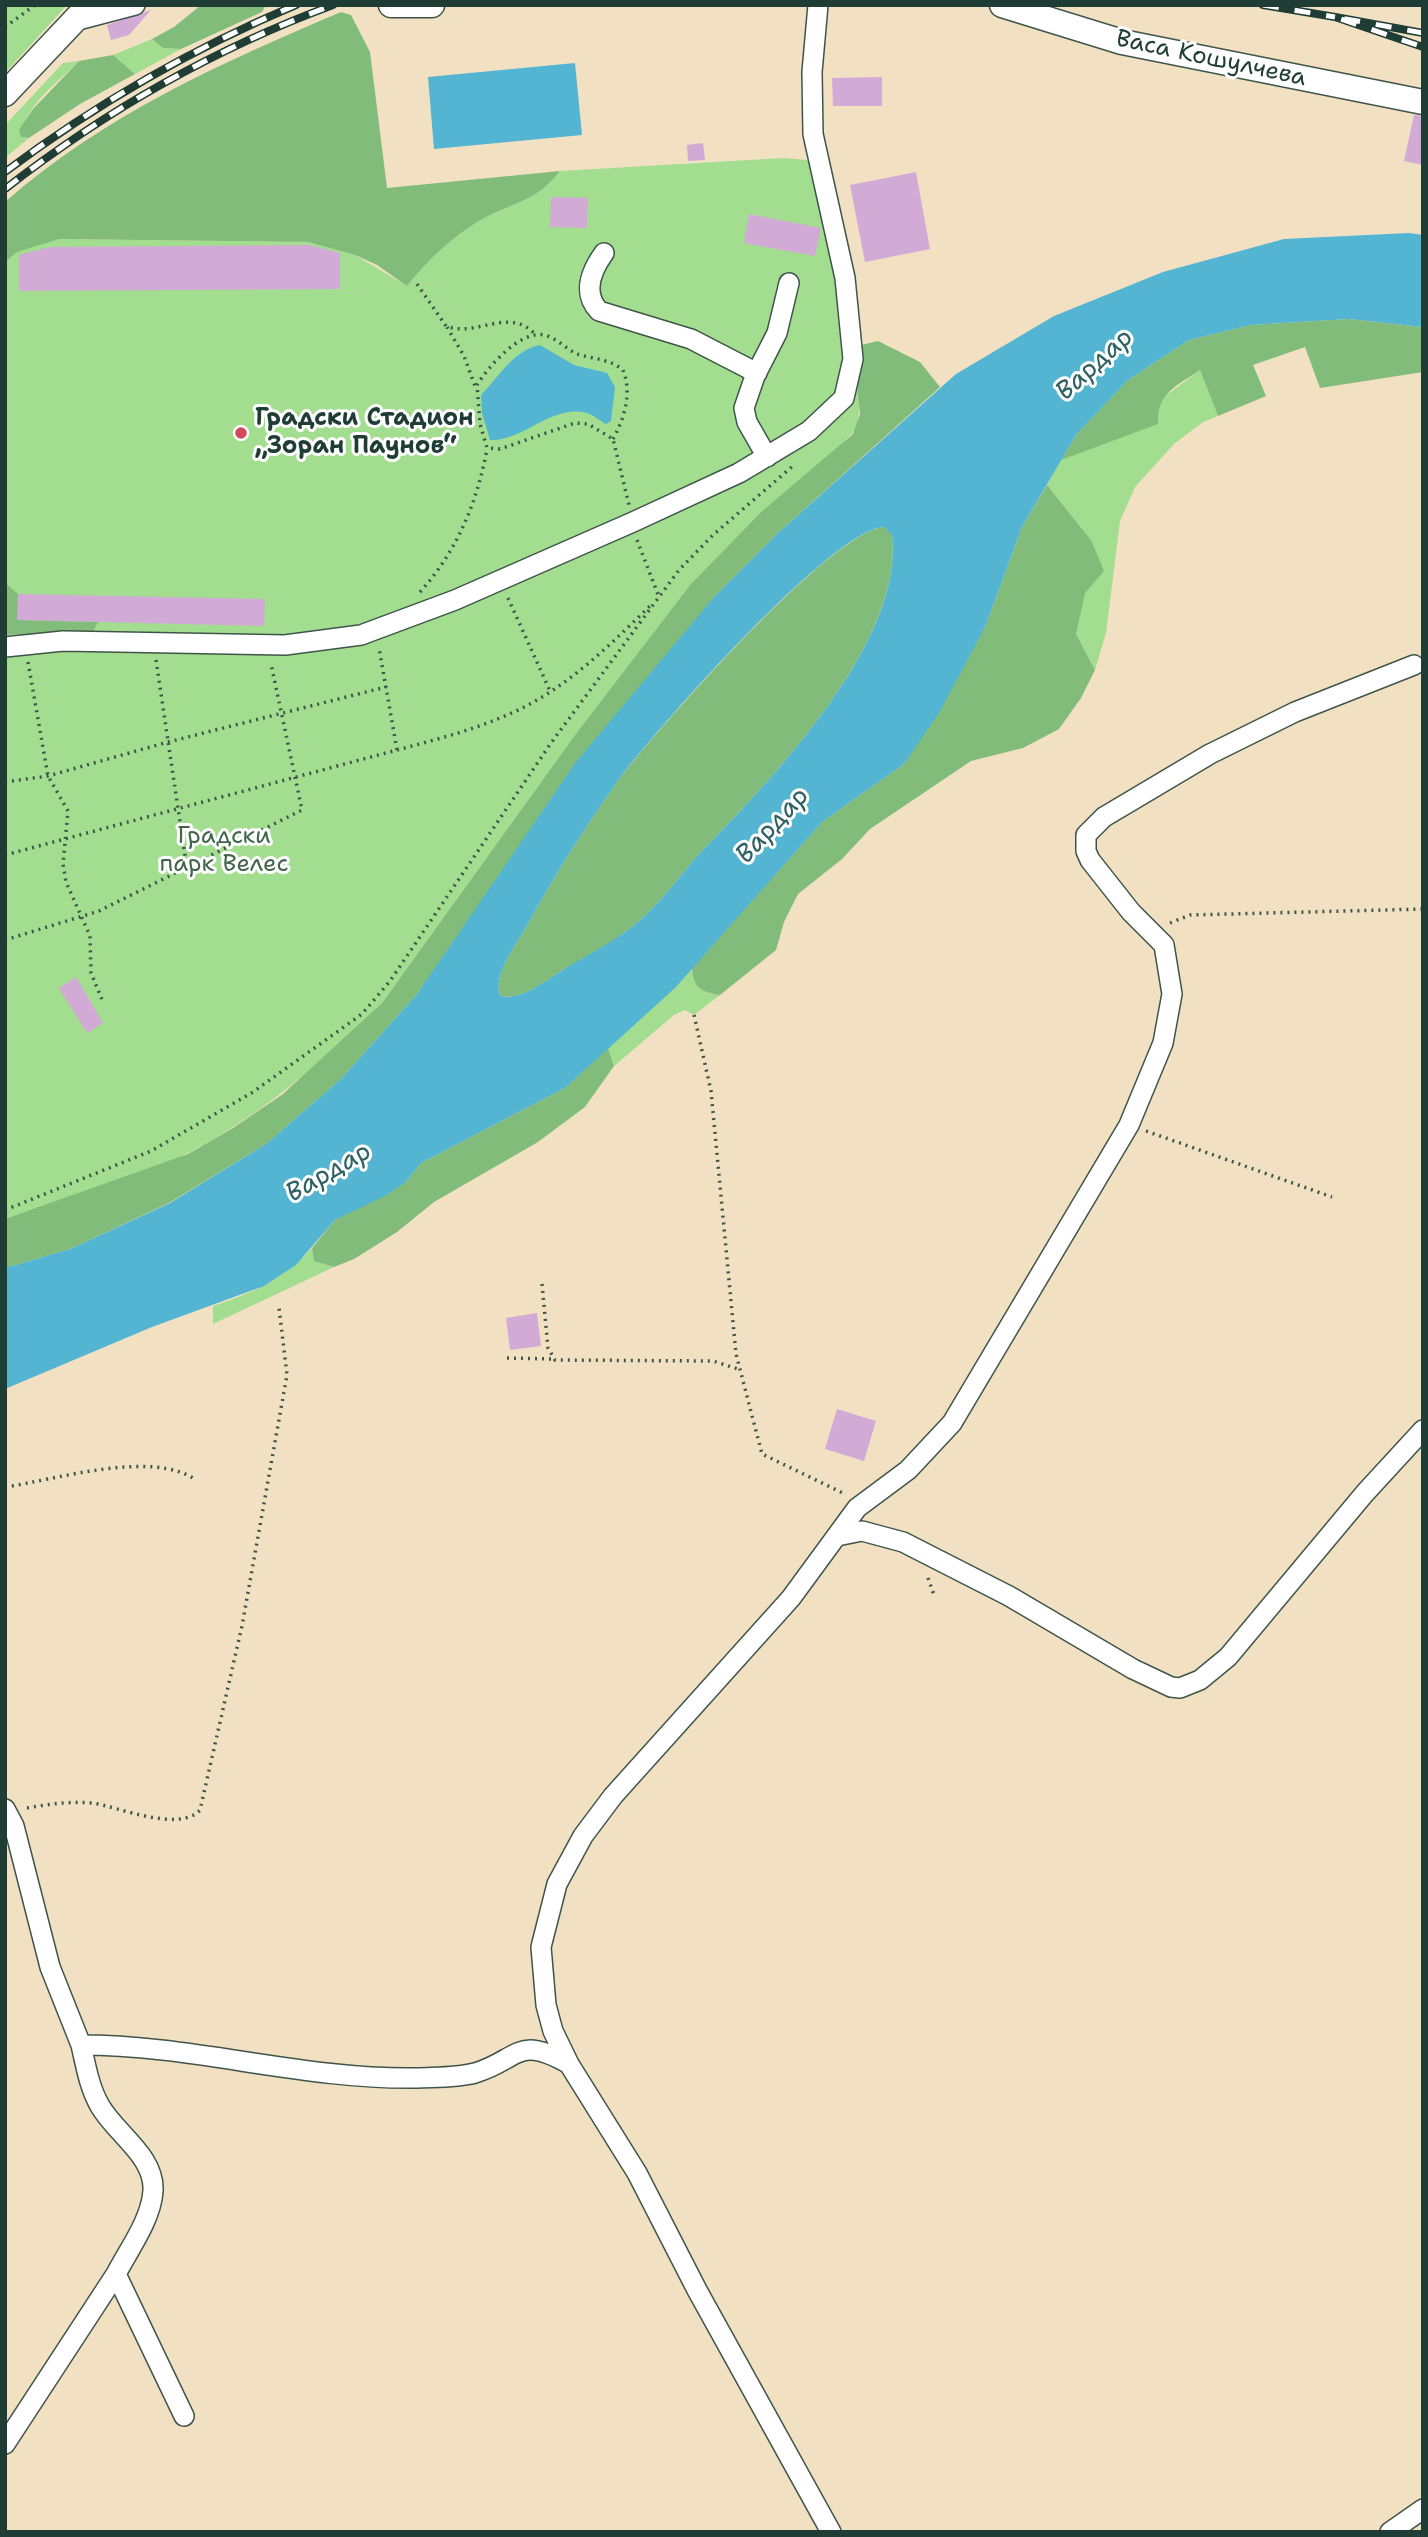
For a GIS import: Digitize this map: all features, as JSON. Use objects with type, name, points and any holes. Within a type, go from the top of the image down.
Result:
[{"type":"main road","points":[[391,5],[432,5]]},
{"type":"main road","name":"Васа Кошулчева","points":[[1002,5],[1122,42],[1423,102]]},
{"type":"main road","points":[[5,94],[82,13]]},
{"type":"street","points":[[82,13],[135,5]]},
{"type":"street","points":[[15,645],[153,641],[267,645],[331,640],[375,630],[500,580],[633,522],[767,457],[809,431],[839,404],[847,391],[853,359],[845,278],[813,134],[812,85],[818,5]]},
{"type":"street","points":[[604,253],[589,285],[590,298],[598,311],[691,340],[757,373]]},
{"type":"street","points":[[767,457],[744,416],[757,373],[777,333],[789,283]]},
{"type":"street","points":[[831,2532],[697,2290],[637,2173],[569,2064],[553,2031],[546,2004],[541,1947],[549,1910],[570,1858],[613,1796],[770,1622],[862,1504],[908,1470],[939,1439],[963,1408],[1129,1125],[1163,1043],[1172,994],[1164,945],[1130,912],[1090,860],[1084,839],[1088,831],[1118,808],[1210,754],[1296,712],[1414,665]]},
{"type":"street","points":[[837,1536],[862,1531],[903,1542],[1042,1613],[1133,1669],[1171,1687],[1180,1688],[1209,1674],[1228,1657],[1365,1493],[1423,1430]]},
{"type":"street","points":[[5,2444],[116,2274],[148,2211],[153,2192],[152,2178],[139,2152],[100,2106],[92,2091],[81,2045],[50,1967],[14,1826],[7,1811]]},
{"type":"street","points":[[81,2045],[155,2048],[377,2078],[470,2074],[514,2052],[529,2050],[545,2053],[569,2064]]},
{"type":"street","points":[[116,2274],[184,2416]]},
{"type":"street","points":[[1391,2532],[1423,2509]]},
{"type":"path","points":[[5,27],[35,5]]},
{"type":"path","points":[[414,598],[434,575],[460,535],[473,504],[487,448],[476,389],[464,356],[417,284]]},
{"type":"path","points":[[446,326],[476,328],[507,321],[523,325],[535,334],[544,335],[573,352],[607,360],[623,370],[627,398],[622,421],[613,439],[639,549],[660,595]]},
{"type":"path","points":[[476,389],[500,355],[535,334]]},
{"type":"path","points":[[487,448],[500,449],[575,423],[588,424],[613,439]]},
{"type":"path","points":[[5,1210],[151,1151],[253,1092],[362,1014],[390,981],[544,753],[660,595],[694,553],[796,462]]},
{"type":"path","points":[[500,580],[550,691]]},
{"type":"path","points":[[5,855],[177,811],[479,726],[530,704],[550,691],[587,664],[660,595]]},
{"type":"path","points":[[375,630],[397,750]]},
{"type":"path","points":[[153,641],[187,869]]},
{"type":"path","points":[[15,645],[48,776],[68,811],[64,872],[79,916],[90,936],[91,973],[103,1002]]},
{"type":"path","points":[[5,940],[99,911],[302,810],[279,714],[267,645]]},
{"type":"path","points":[[5,782],[48,776],[168,742],[386,687]]},
{"type":"path","points":[[1164,945],[1170,922],[1191,915],[1423,909]]},
{"type":"path","points":[[694,1015],[711,1091],[738,1369],[762,1454],[821,1480],[862,1504]]},
{"type":"path","points":[[1129,1125],[1332,1197]]},
{"type":"path","points":[[542,1284],[548,1348],[553,1359]]},
{"type":"path","points":[[7,1811],[70,1802],[94,1803],[138,1815],[166,1818],[191,1817],[200,1810],[242,1626],[287,1375],[279,1308]]},
{"type":"path","points":[[508,1358],[713,1361],[738,1369]]},
{"type":"path","points":[[5,1487],[133,1468],[175,1470],[196,1480]]},
{"type":"green space","points":[[5,5],[67,5],[5,73]]},
{"type":"green space","points":[[201,5],[266,5],[262,12],[181,49],[163,48],[152,39],[174,27]]},
{"type":"green space","points":[[341,12],[351,15],[370,52],[387,188],[560,171],[542,190],[479,221],[449,242],[407,286],[377,265],[355,255],[308,242],[59,239],[17,252],[5,262],[5,202],[43,171],[82,143],[165,93]]},
{"type":"green space","points":[[152,39],[163,48],[181,49],[135,74],[113,55]]},
{"type":"green space","points":[[113,55],[135,74],[80,104],[29,138],[21,137],[19,130],[33,109],[79,61]]},
{"type":"green space","points":[[79,61],[35,105],[23,126],[21,137],[29,138],[5,158],[5,125],[63,63]]},
{"type":"green space","name":"Градски парк Велес","points":[[784,158],[818,161],[853,347],[860,401],[857,428],[838,448],[761,512],[690,585],[575,735],[382,1003],[338,1045],[268,1103],[190,1152],[122,1181],[5,1219],[5,636],[39,632],[5,625],[5,246],[59,239],[308,242],[355,255],[407,286],[449,242],[479,221],[542,190],[560,171]]},
{"type":"green space","points":[[1349,319],[1423,327],[1423,372],[1320,388],[1305,347],[1253,365],[1266,396],[1218,416],[1200,370],[1165,397],[1161,404],[1158,424],[1061,460],[1076,435],[1128,380],[1189,340],[1251,325]]},
{"type":"green space","points":[[878,341],[920,362],[940,387],[779,532],[715,596],[417,994],[341,1079],[266,1144],[169,1203],[70,1249],[5,1268],[5,1219],[188,1154],[283,1094],[382,1003],[575,735],[690,585],[761,512],[853,434],[860,414],[853,347]]},
{"type":"green space","points":[[1200,370],[1218,416],[1203,422],[1174,444],[1135,487],[1120,521],[1106,633],[1095,670],[1076,634],[1091,540],[1047,485],[1061,460],[1157,406],[1164,397]]},
{"type":"green space","points":[[1047,485],[1091,540],[1104,571],[1085,593],[1076,634],[1095,670],[1081,698],[1059,729],[1023,748],[971,761],[870,829],[842,859],[798,894],[784,922],[776,950],[720,995],[699,988],[692,968],[822,822],[904,764],[986,625],[1022,527]]},
{"type":"green space","points":[[884,527],[892,534],[890,575],[878,618],[856,662],[797,747],[639,921],[612,941],[533,989],[509,997],[501,996],[499,980],[511,952],[581,835],[638,756],[704,680],[786,596],[859,537]]},
{"type":"green space","points":[[5,583],[18,594],[18,620],[98,622],[93,632],[5,635]]},
{"type":"green space","points":[[692,968],[699,988],[720,995],[694,1015],[685,1010],[674,1015],[614,1066],[608,1048]]},
{"type":"green space","points":[[608,1048],[614,1066],[585,1107],[538,1142],[434,1202],[397,1232],[354,1259],[334,1267],[314,1261],[312,1248],[335,1220],[406,1182],[421,1163],[565,1088]]},
{"type":"green space","points":[[312,1248],[314,1261],[334,1267],[213,1324],[213,1306],[267,1284],[302,1259]]},
{"type":"water","points":[[575,63],[582,135],[434,149],[428,77]]},
{"type":"water","name":"Вардар","points":[[1409,233],[1423,235],[1423,327],[1349,319],[1251,325],[1189,340],[1128,380],[1076,435],[1022,527],[986,625],[939,713],[904,764],[822,822],[676,987],[565,1088],[421,1163],[406,1182],[385,1196],[335,1220],[296,1265],[264,1286],[152,1327],[5,1389],[5,1268],[70,1249],[170,1203],[266,1144],[341,1079],[417,994],[576,762],[715,596],[779,532],[956,374],[1054,316],[1163,272],[1284,239]],"holes":[[[884,527],[892,535],[890,576],[878,619],[856,662],[797,747],[639,921],[533,989],[509,997],[501,996],[499,980],[506,962],[558,872],[637,756],[745,637],[825,561],[859,537]]]},
{"type":"water","points":[[540,345],[574,365],[607,373],[615,387],[611,421],[606,424],[587,413],[561,414],[514,435],[490,440],[482,413],[481,395],[514,358]]},
{"type":"building","points":[[151,10],[129,35],[111,40],[107,25]]},
{"type":"building","points":[[882,77],[882,106],[833,106],[832,78]]},
{"type":"building","points":[[1414,115],[1423,116],[1423,165],[1404,161]]},
{"type":"building","points":[[703,143],[705,160],[688,161],[687,145]]},
{"type":"building","points":[[916,172],[930,249],[865,262],[850,185]]},
{"type":"building","points":[[551,197],[588,198],[587,228],[550,227]]},
{"type":"building","points":[[749,214],[821,228],[815,256],[744,243]]},
{"type":"building","points":[[309,245],[340,253],[340,289],[19,291],[19,255],[50,247]]},
{"type":"building","points":[[18,594],[265,599],[264,626],[17,620]]},
{"type":"building","points":[[76,977],[103,1023],[87,1033],[59,988]]},
{"type":"building","points":[[537,1313],[541,1346],[510,1350],[506,1318]]},
{"type":"building","points":[[837,1409],[876,1421],[864,1461],[825,1449]]},
{"type":"railway","points":[[5,172],[74,123],[145,79],[219,40],[296,5]]},
{"type":"railway","points":[[5,189],[82,134],[162,84],[246,41],[333,5]]},
{"type":"railway","points":[[1263,5],[1335,17]]},
{"type":"railway","points":[[1423,33],[1335,17],[1423,47]]},
{"type":"place","name":"Градски Стадион „Зоран Паунов“","points":[[241,433]]}]
